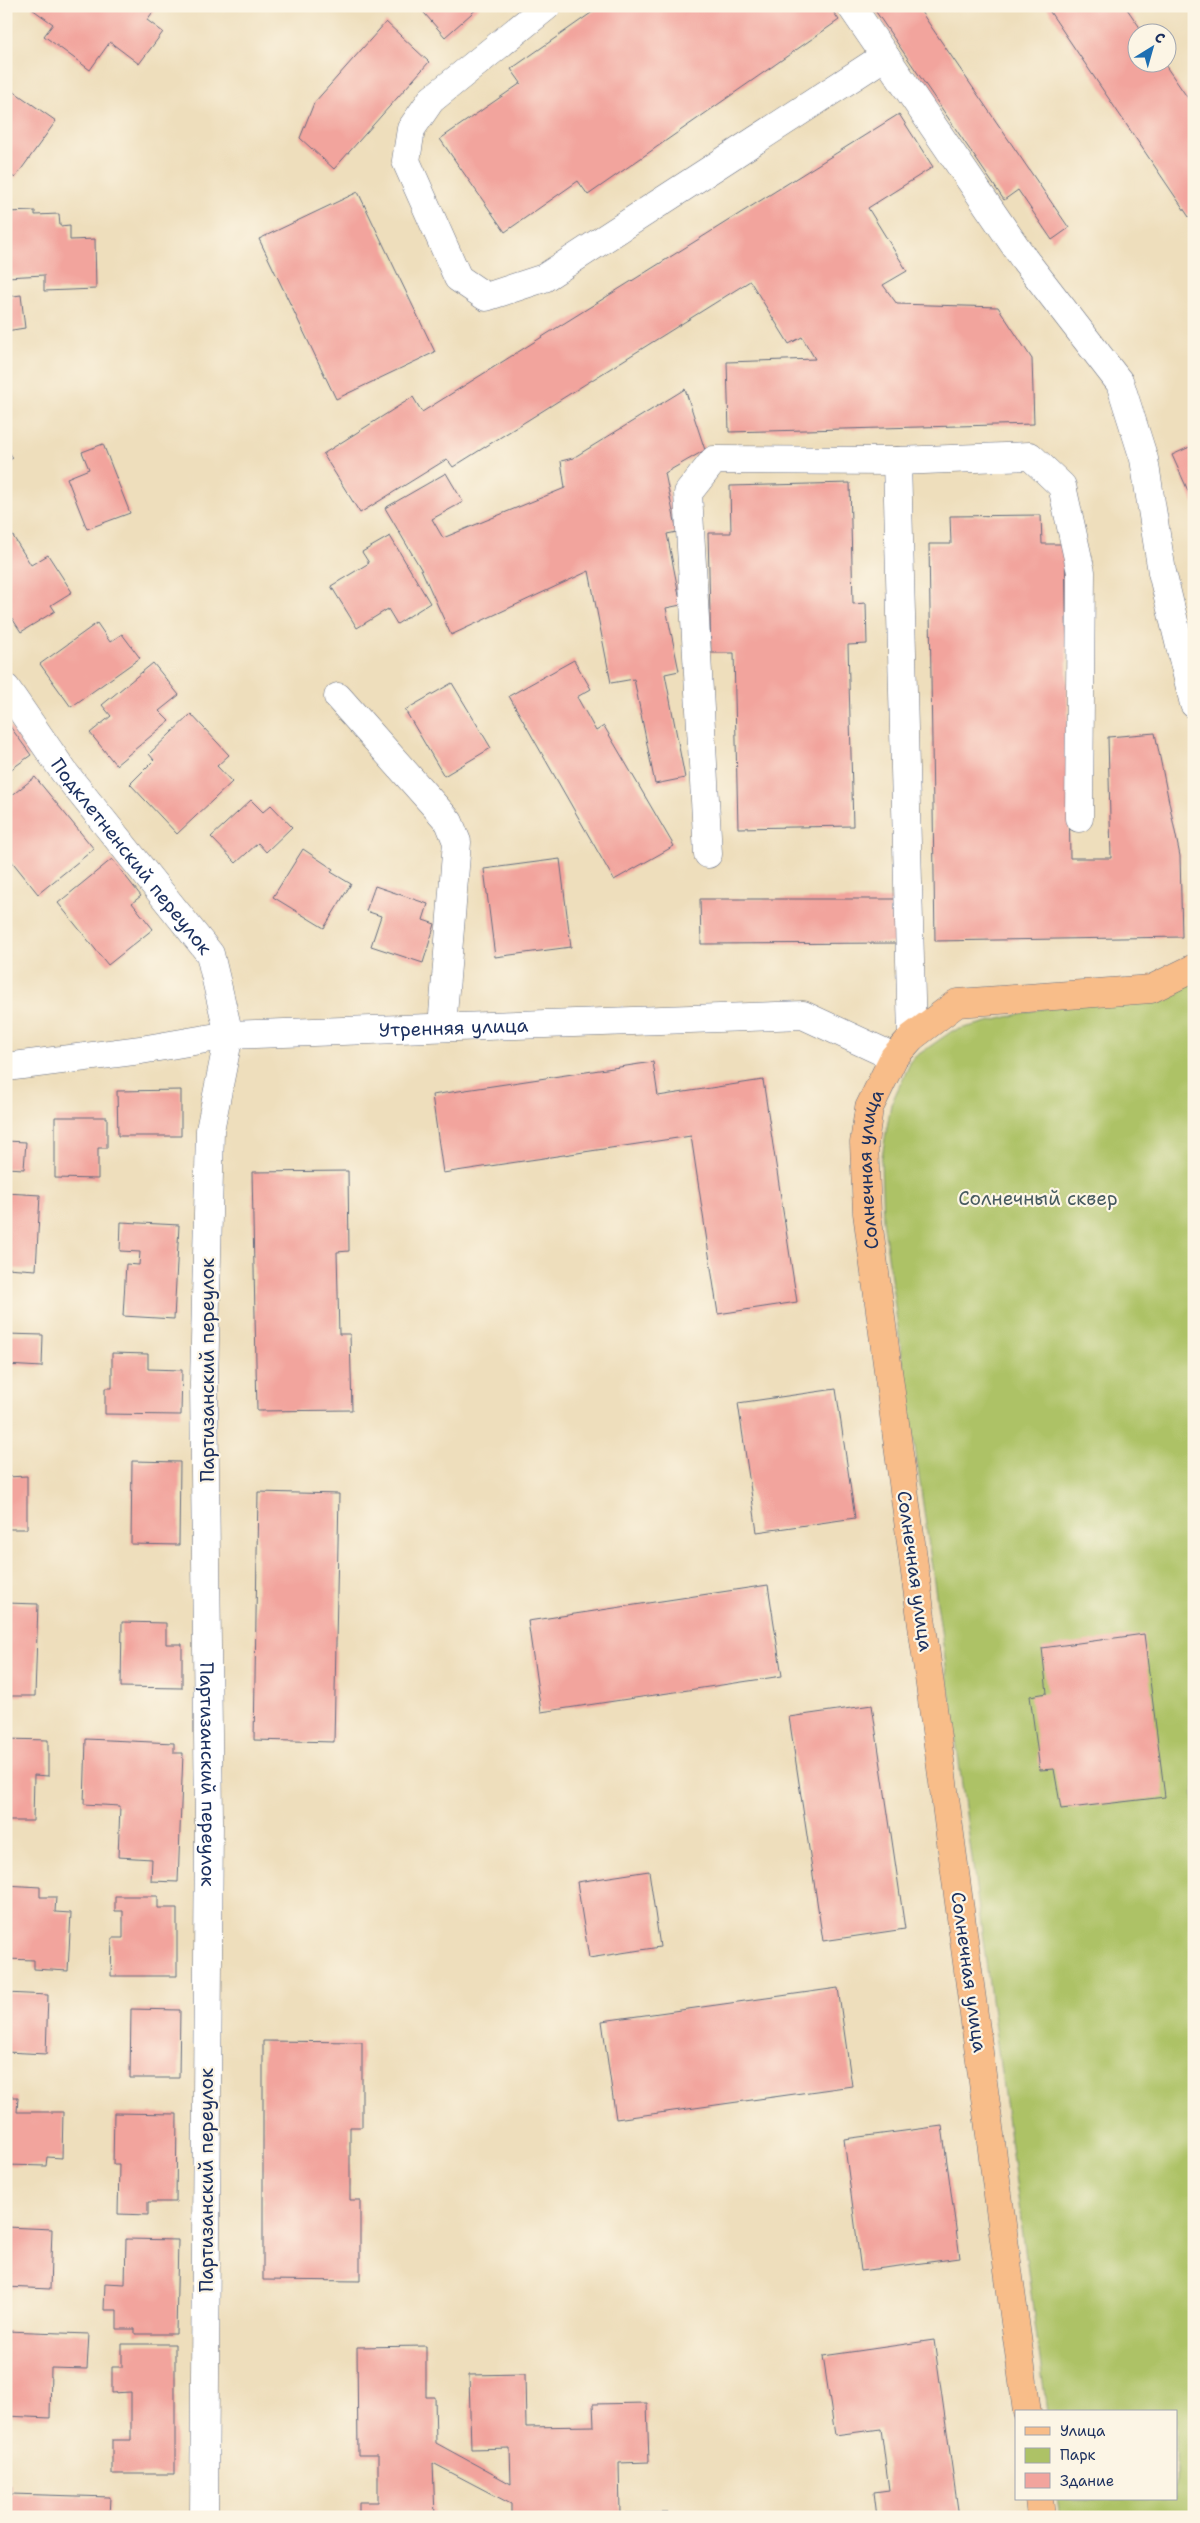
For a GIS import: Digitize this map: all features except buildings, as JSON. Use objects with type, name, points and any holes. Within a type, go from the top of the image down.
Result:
[{"type":"main road","name":"Солнечная улица","points":[[1027,2410],[867,1213],[864,1143],[869,1108],[894,1057],[912,1037],[957,1003],[1151,989],[1194,968]]},
{"type":"main road","points":[[1039,2500],[1041,2517]]},
{"type":"street","points":[[547,6],[431,100],[411,129],[406,161],[458,278],[486,297],[544,278],[885,56]]},
{"type":"street","points":[[851,6],[1024,260],[1120,382],[1144,460],[1162,572],[1194,704]]},
{"type":"street","points":[[708,854],[688,492],[714,460],[897,460],[1030,456],[1062,486],[1082,572],[1079,818]]},
{"type":"street","points":[[897,460],[912,1037]]},
{"type":"street","name":"Подклетненский переулок","points":[[6,688],[64,772],[210,954],[229,1035]]},
{"type":"street","points":[[338,697],[449,822],[457,842],[442,1027]]},
{"type":"street","name":"Утренняя улица","points":[[6,1067],[141,1050],[229,1035],[803,1014],[894,1057]]},
{"type":"street","name":"Партизанский переулок","points":[[204,2517],[209,1831],[204,1383],[210,1130],[229,1035]]},
{"type":"green space","name":"Солнечный сквер","points":[[1194,979],[1194,2517],[1061,2517],[1058,2500],[1178,2500],[1178,2410],[1047,2410],[944,1652],[883,1220],[881,1162],[891,1104],[912,1059],[952,1031],[1031,1011]]}]
